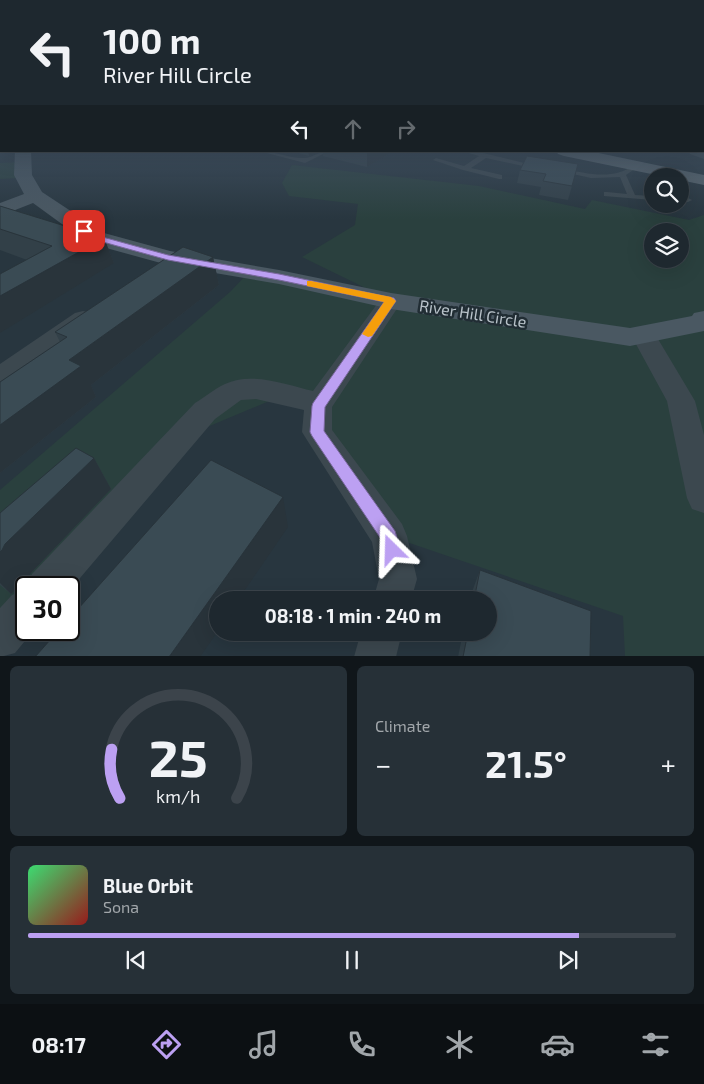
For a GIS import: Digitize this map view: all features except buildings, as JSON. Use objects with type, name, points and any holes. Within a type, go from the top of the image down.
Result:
[{"type":"main road","points":[[585,158],[629,171],[704,180]]},
{"type":"street","name":"River Hill Circle","points":[[24,158],[23,175],[35,196],[73,224],[96,238],[168,258],[279,277],[391,301],[630,338],[702,323],[704,319]]},
{"type":"street","points":[[0,210],[35,196]]},
{"type":"street","points":[[144,275],[168,258]]},
{"type":"street","points":[[391,301],[318,406],[317,432],[389,536],[398,578],[394,591]]},
{"type":"street","points":[[0,377],[104,303]]},
{"type":"street","points":[[643,335],[681,400],[704,498]]},
{"type":"street","points":[[57,576],[205,411],[235,391],[256,389],[320,403]]},
{"type":"street","points":[[0,638],[15,621]]},
{"type":"street","points":[[375,656],[379,641]]},
{"type":"lane","points":[[290,158],[305,161],[312,158]]},
{"type":"lane","points":[[465,169],[482,158]]},
{"type":"lane","points":[[493,158],[549,168]]},
{"type":"lane","points":[[436,160],[499,177]]},
{"type":"lane","points":[[557,170],[604,177],[629,171],[632,196]]},
{"type":"lane","points":[[607,194],[644,197]]},
{"type":"green space","points":[[23,162],[18,178],[0,179],[0,163]]},
{"type":"green space","points":[[292,165],[479,186],[585,209],[592,200],[644,211],[644,213],[655,213],[689,220],[704,215],[704,656],[625,656],[623,616],[389,536],[318,406],[286,394],[181,438],[56,576],[15,576],[15,621],[0,638],[0,490],[230,292],[249,272],[388,299],[302,257],[355,225],[358,204],[289,196],[282,183]]},
{"type":"slow traffic","points":[[311,284],[391,301],[368,334]]},
{"type":"route","points":[[84,231],[96,238],[168,258],[279,277],[391,301],[318,406],[317,432],[389,536],[392,550]]}]
